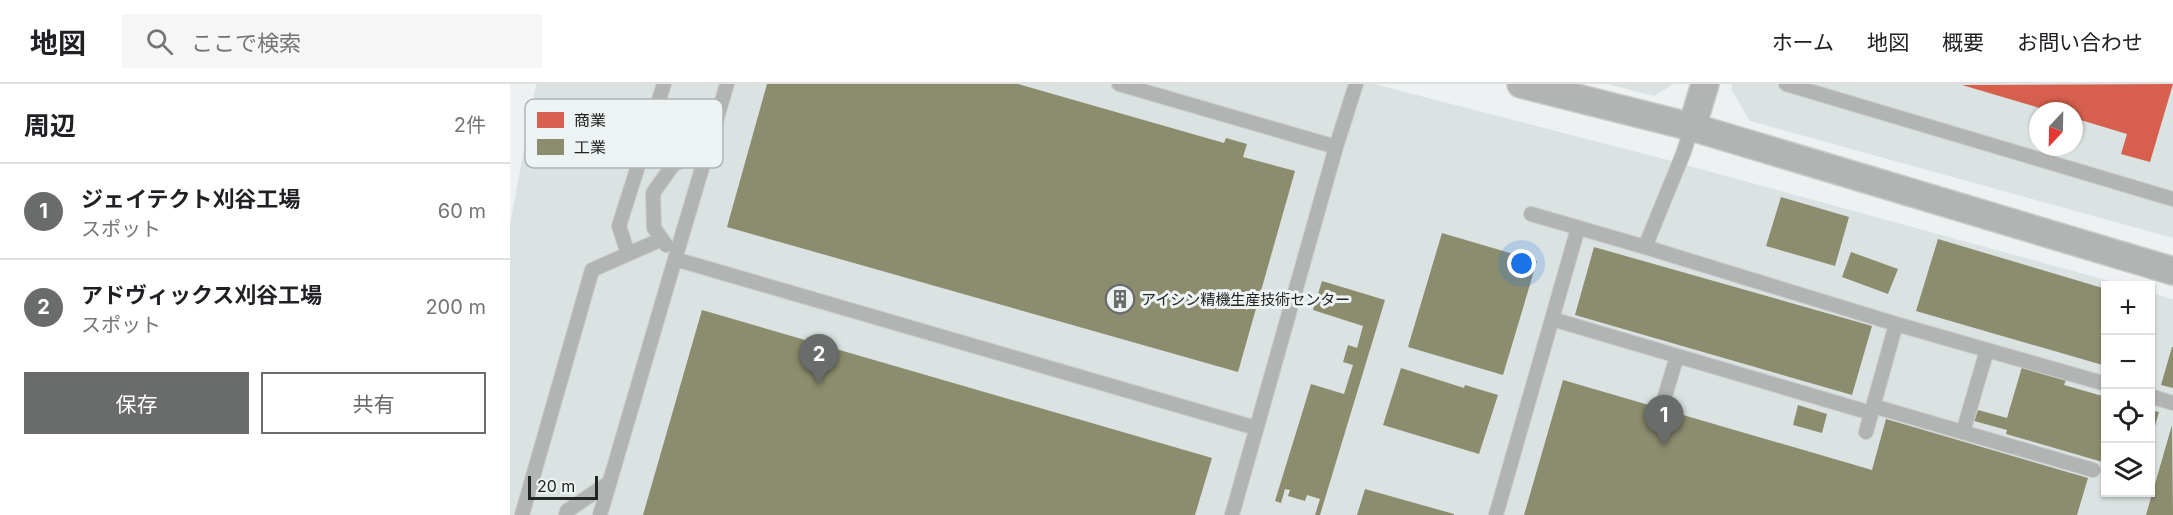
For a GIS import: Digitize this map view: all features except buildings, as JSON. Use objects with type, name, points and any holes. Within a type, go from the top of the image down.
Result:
[{"type":"street","points":[[1521,84],[1692,127],[2173,271]]},
{"type":"street","points":[[1692,127],[1706,84]]},
{"type":"lane","points":[[659,99],[664,84]]},
{"type":"lane","points":[[722,99],[727,84]]},
{"type":"lane","points":[[1119,84],[1336,147]]},
{"type":"lane","points":[[1232,515],[1336,147],[1356,84]]},
{"type":"lane","points":[[1786,84],[2173,199]]},
{"type":"lane","points":[[1645,247],[1692,127]]},
{"type":"lane","points":[[628,254],[619,226],[637,168]]},
{"type":"lane","points":[[671,168],[653,193],[654,228],[675,259],[1256,428]]},
{"type":"lane","points":[[600,515],[702,168]]},
{"type":"lane","points":[[1531,214],[1896,324],[2101,383]]},
{"type":"lane","points":[[1496,515],[1578,228]]},
{"type":"lane","points":[[522,515],[592,270],[662,239]]},
{"type":"lane","points":[[1552,319],[1677,356],[1963,432],[2094,470]]},
{"type":"lane","points":[[1866,432],[1896,324]]},
{"type":"lane","points":[[1963,432],[1987,350]]},
{"type":"lane","points":[[1665,396],[1677,356]]},
{"type":"lane","points":[[2155,397],[2173,403]]},
{"type":"lane","points":[[566,515],[567,511],[610,482]]},
{"type":"shaded area","points":[[536,84],[1374,84],[1664,159],[2109,281],[2101,281],[2101,497],[2155,497],[2155,294],[2173,299],[2173,515],[510,515],[510,225],[525,144],[525,168],[723,168],[723,99],[533,99]]},
{"type":"shaded area","points":[[1607,84],[1674,84],[1654,96]]},
{"type":"shaded area","points":[[1732,84],[2173,84],[2173,238],[1750,121],[1731,89]]},
{"type":"place","name":"アイシン精機生産技術センター","points":[[1120,299]]},
{"type":"place","name":"アドヴィックス刈谷工場","points":[[819,384]]},
{"type":"place","name":"ジェイテクト刈谷工場","points":[[1664,445]]}]
